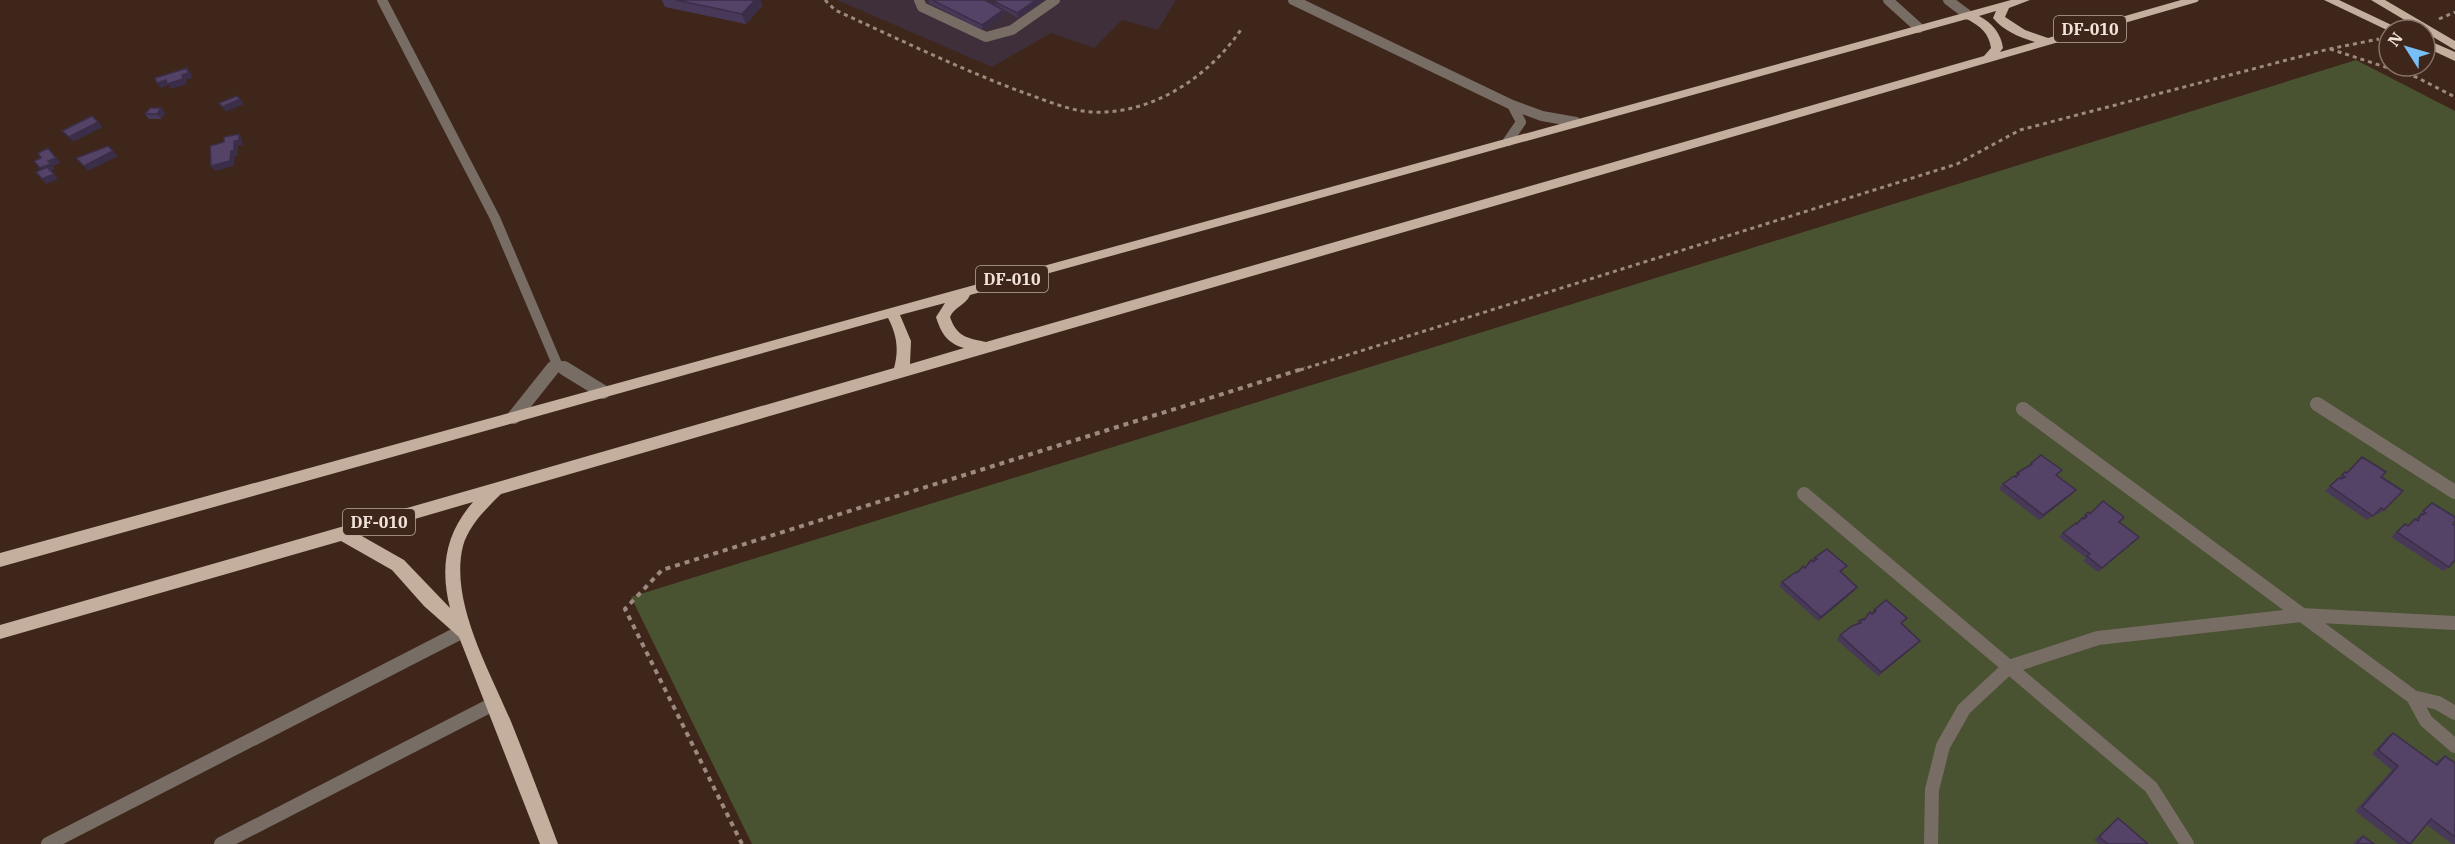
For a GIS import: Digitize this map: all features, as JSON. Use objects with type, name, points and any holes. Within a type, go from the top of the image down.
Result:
[{"type":"main road","name":"DF-010","points":[[0,560],[892,314],[1576,122],[2024,0]]},
{"type":"main road","name":"DF-010","points":[[0,632],[2193,0]]},
{"type":"main road","points":[[2330,0],[2377,21]]},
{"type":"main road","points":[[2377,0],[2455,46]]},
{"type":"main road","points":[[2004,6],[1999,18],[2008,26],[2024,35],[2045,41]]},
{"type":"main road","points":[[1968,15],[1986,25],[1996,40],[1997,48],[1988,59]]},
{"type":"main road","points":[[2437,49],[2455,57]]},
{"type":"main road","points":[[970,291],[947,308],[943,317],[947,333],[956,341],[988,347]]},
{"type":"main road","points":[[892,314],[901,328],[905,342],[901,372]]},
{"type":"main road","points":[[497,488],[461,529],[454,550],[453,577],[463,631],[495,703],[549,844]]},
{"type":"main road","points":[[342,533],[398,565],[430,601],[463,631]]},
{"type":"street","points":[[382,0],[495,218],[557,364],[603,392]]},
{"type":"street","points":[[919,0],[922,7],[986,37],[1012,30],[1055,0]]},
{"type":"street","points":[[1293,0],[1512,105],[1542,116],[1576,122]]},
{"type":"street","points":[[1888,0],[1919,28]]},
{"type":"street","points":[[1948,0],[1968,15]]},
{"type":"street","points":[[1508,141],[1521,122],[1512,105]]},
{"type":"street","points":[[514,417],[557,364]]},
{"type":"street","points":[[2317,404],[2455,492]]},
{"type":"street","points":[[2023,409],[2413,697],[2438,703],[2455,712]]},
{"type":"street","points":[[1803,494],[2151,787],[2187,844]]},
{"type":"street","points":[[1931,844],[1932,790],[1943,746],[1964,709],[2009,667],[2098,638],[2301,615],[2455,623]]},
{"type":"street","points":[[48,844],[463,631]]},
{"type":"street","points":[[2413,697],[2426,721],[2455,746]]},
{"type":"street","points":[[221,844],[495,703]]},
{"type":"path","points":[[825,0],[835,10],[944,62],[1057,104],[1093,112],[1124,111],[1165,94],[1202,73],[1227,50],[1242,28]]},
{"type":"path","points":[[742,844],[625,609],[662,570],[1957,164],[2020,130],[2329,49],[2377,39]]},
{"type":"path","points":[[2329,49],[2416,77],[2455,97]]},
{"type":"shaded area","points":[[837,0],[1176,0],[1158,30],[1122,20],[1094,48],[1051,33],[992,67]]},
{"type":"green space","points":[[2356,60],[2377,71],[2377,78],[2391,78],[2455,111],[2455,844],[752,844],[631,597]]},
{"type":"building","points":[[676,0],[755,0],[742,14]]},
{"type":"building","points":[[932,0],[985,0],[1003,10],[982,25]]},
{"type":"building","points":[[997,0],[1036,0],[1017,13],[995,2]]},
{"type":"building","points":[[187,68],[188,73],[182,75],[183,79],[167,84],[166,80],[157,83],[155,78]]},
{"type":"building","points":[[237,96],[240,99],[222,107],[219,103]]},
{"type":"building","points":[[150,108],[161,108],[157,114],[145,114]]},
{"type":"building","points":[[92,116],[98,122],[69,137],[62,131]]},
{"type":"building","points":[[239,134],[239,140],[234,141],[234,151],[231,151],[230,161],[211,166],[210,146],[224,142],[224,137]]},
{"type":"building","points":[[108,146],[113,151],[84,166],[76,158]]},
{"type":"building","points":[[48,148],[56,158],[48,161],[51,164],[40,168],[34,161],[41,158],[38,153]]},
{"type":"building","points":[[47,167],[54,174],[42,179],[36,172]]},
{"type":"building","points":[[2041,455],[2062,470],[2056,475],[2076,490],[2043,515],[2003,484],[2014,476],[2016,477],[2019,474],[2017,473]]},
{"type":"building","points":[[2362,457],[2386,472],[2381,477],[2403,491],[2384,510],[2381,508],[2373,516],[2330,486],[2339,478],[2345,477],[2342,475],[2347,473]]},
{"type":"building","points":[[2103,501],[2124,517],[2119,522],[2139,537],[2102,568],[2087,556],[2090,554],[2063,533],[2082,518],[2084,519],[2088,512],[2090,514]]},
{"type":"building","points":[[2432,503],[2455,517],[2453,524],[2455,525],[2455,560],[2449,567],[2397,532],[2405,524],[2408,526],[2415,519],[2418,521],[2421,514],[2426,513],[2423,511]]},
{"type":"building","points":[[1827,549],[1847,566],[1840,571],[1857,587],[1821,617],[1782,582],[1797,573],[1803,566],[1805,568],[1811,560],[1813,562],[1817,559],[1814,558]]},
{"type":"building","points":[[1886,600],[1907,618],[1901,623],[1920,641],[1881,672],[1840,635],[1852,626],[1861,623],[1859,621],[1864,620],[1870,612],[1872,614],[1876,611],[1874,610]]},
{"type":"building","points":[[2393,733],[2437,765],[2445,756],[2455,763],[2455,837],[2431,819],[2410,844],[2362,807],[2398,766],[2378,750]]},
{"type":"building","points":[[2118,818],[2148,844],[2108,844],[2099,837]]},
{"type":"building","points":[[2363,836],[2374,844],[2357,844]]}]
